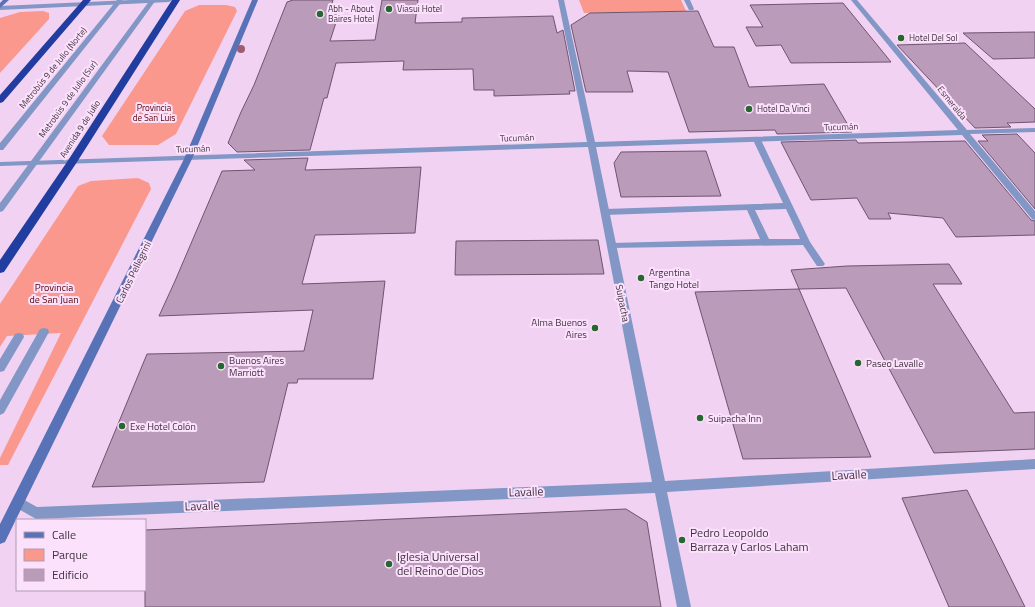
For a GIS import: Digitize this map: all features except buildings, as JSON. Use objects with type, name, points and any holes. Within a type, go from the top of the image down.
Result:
[{"type":"highway","name":"Avenida 9 de Julio","points":[[0,268],[72,162],[176,0]]},
{"type":"highway","points":[[0,100],[86,1]]},
{"type":"street","points":[[0,7],[6,0]]},
{"type":"street","name":"Metrobús 9 de Julio (Sur)","points":[[0,208],[152,0]]},
{"type":"street","points":[[0,7],[86,1],[169,0]]},
{"type":"street","name":"Carlos Pellegrini","points":[[0,538],[188,159],[255,0]]},
{"type":"street","name":"Suipacha","points":[[561,0],[593,145],[684,607]]},
{"type":"street","points":[[687,0],[691,9]]},
{"type":"street","name":"Esmeralda","points":[[854,0],[1035,217]]},
{"type":"street","name":"Metrobús 9 de Julio (Norte)","points":[[0,148],[119,1]]},
{"type":"street","name":"Tucumán","points":[[0,164],[1035,130]]},
{"type":"street","points":[[757,140],[806,242],[820,264]]},
{"type":"street","points":[[605,212],[790,206]]},
{"type":"street","points":[[750,208],[766,242]]},
{"type":"street","points":[[612,246],[806,242]]},
{"type":"street","points":[[0,410],[44,332]]},
{"type":"street","points":[[0,368],[19,337]]},
{"type":"street","name":"Lavalle","points":[[19,502],[36,513],[659,486],[1035,464]]},
{"type":"green space","points":[[579,0],[681,0],[686,11],[584,13]]},
{"type":"green space","name":"Provincia de San Luis","points":[[199,5],[226,5],[235,7],[237,11],[176,134],[158,145],[109,145],[102,136],[185,11]]},
{"type":"green space","points":[[43,11],[49,13],[49,19],[0,73],[0,18],[20,12]]},
{"type":"green space","name":"Provincia de San Juan","points":[[138,178],[149,183],[151,189],[8,465],[0,465],[0,458],[61,333],[7,336],[0,347],[0,304],[78,186],[91,181]]},
{"type":"place","name":"Viasui Hotel","points":[[389,9]]},
{"type":"place","name":"Abh - About Baires Hotel","points":[[320,14]]},
{"type":"place","name":"Hotel Del Sol","points":[[901,38]]},
{"type":"place","name":"Hotel Da Vinci","points":[[749,109]]},
{"type":"place","name":"Argentina Tango Hotel","points":[[641,278]]},
{"type":"place","name":"Alma Buenos Aires","points":[[595,328]]},
{"type":"place","name":"Paseo Lavalle","points":[[858,363]]},
{"type":"place","name":"Buenos Aires Marriott","points":[[221,366]]},
{"type":"place","name":"Suipacha Inn","points":[[700,418]]},
{"type":"place","name":"Exe Hotel Colón","points":[[122,426]]},
{"type":"place","name":"Pedro Leopoldo Barraza y Carlos Laham","points":[[682,540]]},
{"type":"place","name":"Iglesia Universal del Reino de Dios","points":[[389,564]]}]
